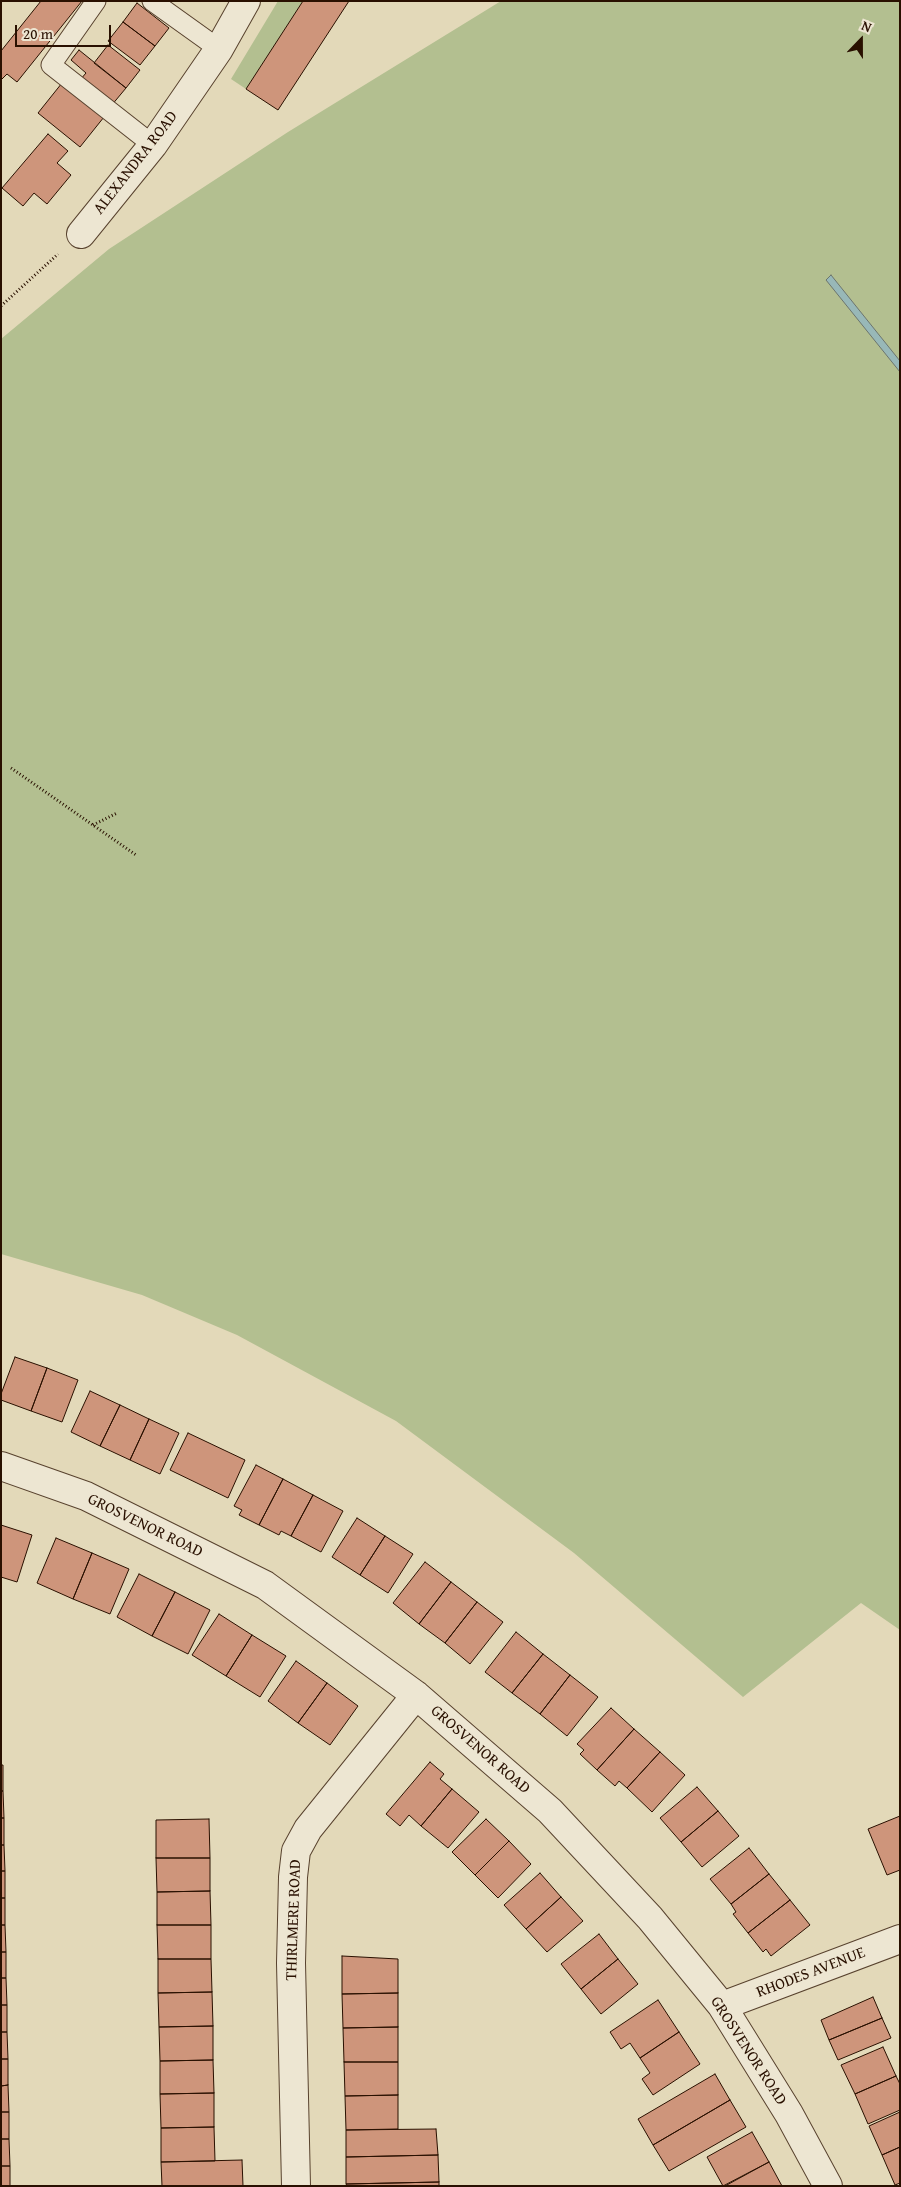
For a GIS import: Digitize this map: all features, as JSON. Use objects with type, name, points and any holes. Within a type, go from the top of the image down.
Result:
[{"type":"street","name":"ALEXANDRA ROAD","points":[[81,234],[153,145],[219,49],[246,1]]},
{"type":"street","name":"GROSVENOR ROAD","points":[[1,1466],[86,1496],[265,1585],[416,1695],[550,1811],[650,1918],[722,2006],[789,2114],[828,2186]]},
{"type":"street","name":"THIRLMERE ROAD","points":[[296,2186],[292,1963],[293,1877],[296,1851],[308,1829],[416,1695]]},
{"type":"street","name":"RHODES AVENUE","points":[[722,2006],[900,1939]]},
{"type":"lane","points":[[96,1],[51,65],[153,145]]},
{"type":"lane","points":[[152,1],[219,49]]},
{"type":"path","points":[[1,306],[81,234]]},
{"type":"path","points":[[11,768],[136,855]]},
{"type":"path","points":[[93,825],[117,813]]},
{"type":"green space","points":[[278,1],[303,1],[246,89],[231,79]]},
{"type":"green space","points":[[501,1],[900,1],[900,1630],[861,1603],[743,1697],[574,1553],[396,1421],[237,1335],[142,1295],[1,1254],[1,339],[109,249],[288,132]]},
{"type":"water","points":[[831,275],[900,361],[900,372],[826,280]]},
{"type":"building","points":[[41,1],[82,1],[17,82],[7,74],[1,80],[1,51]]},
{"type":"building","points":[[303,1],[349,1],[278,110],[246,89]]},
{"type":"building","points":[[137,3],[169,28],[155,46],[123,22]]},
{"type":"building","points":[[123,22],[155,46],[140,65],[108,41]]},
{"type":"building","points":[[108,45],[140,70],[126,88],[94,63]]},
{"type":"building","points":[[79,50],[126,88],[111,106],[80,80],[86,73],[71,60]]},
{"type":"building","points":[[62,83],[104,117],[80,147],[38,113]]},
{"type":"building","points":[[48,134],[68,151],[57,163],[71,175],[47,204],[34,193],[23,206],[2,188]]},
{"type":"building","points":[[15,1357],[47,1368],[31,1411],[1,1400],[1,1394]]},
{"type":"building","points":[[47,1368],[78,1380],[62,1422],[31,1411]]},
{"type":"building","points":[[90,1391],[120,1405],[100,1446],[71,1432]]},
{"type":"building","points":[[120,1405],[149,1419],[130,1460],[100,1446]]},
{"type":"building","points":[[149,1419],[179,1433],[160,1474],[130,1460]]},
{"type":"building","points":[[188,1433],[245,1460],[228,1498],[170,1470]]},
{"type":"building","points":[[256,1465],[283,1479],[259,1525],[239,1515],[242,1510],[234,1506]]},
{"type":"building","points":[[283,1479],[313,1495],[291,1536],[281,1531],[279,1535],[259,1525]]},
{"type":"building","points":[[313,1495],[343,1511],[321,1552],[291,1536]]},
{"type":"building","points":[[357,1518],[385,1536],[360,1575],[332,1557]]},
{"type":"building","points":[[1,1525],[32,1535],[17,1582],[1,1577]]},
{"type":"building","points":[[385,1536],[413,1554],[388,1593],[360,1575]]},
{"type":"building","points":[[56,1538],[92,1553],[73,1599],[37,1583]]},
{"type":"building","points":[[92,1553],[129,1569],[110,1614],[73,1599]]},
{"type":"building","points":[[425,1562],[451,1582],[419,1624],[393,1603]]},
{"type":"building","points":[[139,1574],[175,1592],[152,1636],[117,1617]]},
{"type":"building","points":[[451,1582],[477,1602],[445,1643],[419,1624]]},
{"type":"building","points":[[175,1592],[210,1610],[188,1654],[152,1636]]},
{"type":"building","points":[[477,1602],[503,1622],[470,1664],[445,1643]]},
{"type":"building","points":[[219,1614],[252,1635],[226,1676],[192,1655]]},
{"type":"building","points":[[516,1632],[543,1654],[512,1693],[485,1672]]},
{"type":"building","points":[[252,1635],[286,1656],[260,1697],[226,1676]]},
{"type":"building","points":[[543,1654],[570,1675],[540,1714],[512,1693]]},
{"type":"building","points":[[296,1661],[327,1683],[298,1723],[268,1701]]},
{"type":"building","points":[[570,1675],[598,1697],[567,1736],[540,1714]]},
{"type":"building","points":[[327,1683],[358,1706],[330,1745],[298,1723]]},
{"type":"building","points":[[611,1708],[634,1729],[597,1770],[580,1754],[584,1750],[577,1744]]},
{"type":"building","points":[[634,1729],[660,1752],[627,1788],[619,1781],[615,1786],[597,1770]]},
{"type":"building","points":[[660,1752],[685,1775],[652,1812],[627,1788]]},
{"type":"building","points":[[430,1762],[444,1774],[440,1779],[452,1789],[421,1826],[409,1815],[400,1826],[386,1814]]},
{"type":"building","points":[[1,1765],[3,1765],[3,1791],[1,1791]]},
{"type":"building","points":[[697,1787],[718,1811],[681,1842],[660,1818]]},
{"type":"building","points":[[452,1789],[479,1812],[448,1848],[421,1826]]},
{"type":"building","points":[[1,1791],[3,1791],[4,1818],[1,1818]]},
{"type":"building","points":[[718,1811],[739,1836],[702,1867],[681,1842]]},
{"type":"building","points":[[900,1816],[900,1870],[887,1875],[868,1829]]},
{"type":"building","points":[[1,1818],[4,1818],[4,1845],[1,1845]]},
{"type":"building","points":[[209,1819],[210,1858],[156,1858],[156,1820]]},
{"type":"building","points":[[486,1819],[509,1841],[475,1875],[452,1852]]},
{"type":"building","points":[[509,1841],[531,1864],[498,1898],[475,1875]]},
{"type":"building","points":[[1,1845],[4,1845],[5,1871],[1,1871]]},
{"type":"building","points":[[749,1848],[769,1874],[731,1904],[710,1879]]},
{"type":"building","points":[[156,1858],[210,1858],[210,1891],[157,1892]]},
{"type":"building","points":[[1,1871],[5,1871],[5,1898],[1,1898]]},
{"type":"building","points":[[540,1873],[561,1897],[526,1929],[504,1905]]},
{"type":"building","points":[[769,1874],[790,1900],[748,1933],[733,1914],[736,1912],[731,1904]]},
{"type":"building","points":[[210,1891],[211,1925],[157,1925],[157,1892]]},
{"type":"building","points":[[561,1897],[583,1921],[547,1952],[526,1929]]},
{"type":"building","points":[[1,1898],[5,1898],[5,1925],[1,1925]]},
{"type":"building","points":[[790,1900],[810,1925],[771,1956],[766,1949],[763,1952],[748,1933]]},
{"type":"building","points":[[1,1925],[5,1925],[6,1952],[1,1952]]},
{"type":"building","points":[[157,1925],[211,1925],[211,1959],[158,1959]]},
{"type":"building","points":[[599,1934],[618,1959],[581,1989],[561,1964]]},
{"type":"building","points":[[1,1952],[6,1952],[6,1978],[1,1978]]},
{"type":"building","points":[[342,1956],[398,1959],[398,1993],[342,1994]]},
{"type":"building","points":[[158,1959],[211,1959],[212,1992],[158,1993]]},
{"type":"building","points":[[618,1959],[638,1984],[601,2014],[581,1989]]},
{"type":"building","points":[[1,1978],[6,1978],[7,2005],[1,2005]]},
{"type":"building","points":[[212,1992],[213,2026],[159,2027],[158,1993]]},
{"type":"building","points":[[398,1993],[398,2027],[343,2028],[342,1994]]},
{"type":"building","points":[[873,1997],[882,2018],[829,2040],[821,2020]]},
{"type":"building","points":[[658,2000],[679,2032],[640,2058],[630,2043],[621,2049],[610,2032]]},
{"type":"building","points":[[1,2005],[7,2005],[7,2032],[1,2032]]},
{"type":"building","points":[[882,2018],[891,2038],[838,2060],[829,2040]]},
{"type":"building","points":[[213,2026],[213,2060],[160,2061],[159,2027]]},
{"type":"building","points":[[398,2027],[398,2062],[344,2062],[343,2028]]},
{"type":"building","points":[[1,2032],[7,2032],[8,2059],[1,2059]]},
{"type":"building","points":[[679,2032],[700,2064],[653,2095],[642,2079],[650,2073],[640,2058]]},
{"type":"building","points":[[883,2047],[896,2076],[855,2094],[841,2065]]},
{"type":"building","points":[[1,2059],[8,2059],[8,2085],[1,2086]]},
{"type":"building","points":[[213,2060],[214,2093],[160,2094],[160,2061]]},
{"type":"building","points":[[344,2062],[398,2062],[398,2095],[345,2096]]},
{"type":"building","points":[[715,2074],[730,2100],[653,2145],[638,2119]]},
{"type":"building","points":[[896,2076],[900,2084],[900,2110],[868,2124],[855,2094]]},
{"type":"building","points":[[8,2085],[9,2112],[1,2112],[1,2086]]},
{"type":"building","points":[[214,2093],[214,2127],[161,2128],[160,2094]]},
{"type":"building","points":[[398,2095],[398,2129],[346,2130],[345,2096]]},
{"type":"building","points":[[730,2100],[746,2127],[669,2171],[653,2145]]},
{"type":"building","points":[[1,2112],[9,2112],[9,2139],[1,2139]]},
{"type":"building","points":[[900,2112],[900,2147],[882,2155],[869,2126]]},
{"type":"building","points":[[214,2127],[215,2161],[161,2162],[161,2128]]},
{"type":"building","points":[[436,2129],[438,2155],[346,2157],[346,2130]]},
{"type":"building","points":[[752,2132],[769,2162],[723,2186],[707,2157]]},
{"type":"building","points":[[1,2139],[9,2139],[10,2166],[1,2166]]},
{"type":"building","points":[[900,2147],[900,2183],[895,2185],[882,2155]]},
{"type":"building","points":[[438,2155],[439,2182],[346,2184],[346,2157]]},
{"type":"building","points":[[242,2160],[243,2186],[162,2186],[161,2162]]},
{"type":"building","points":[[769,2162],[782,2186],[725,2186]]},
{"type":"building","points":[[1,2166],[10,2166],[10,2186],[1,2186]]},
{"type":"building","points":[[439,2182],[439,2186],[347,2186],[346,2184]]}]
